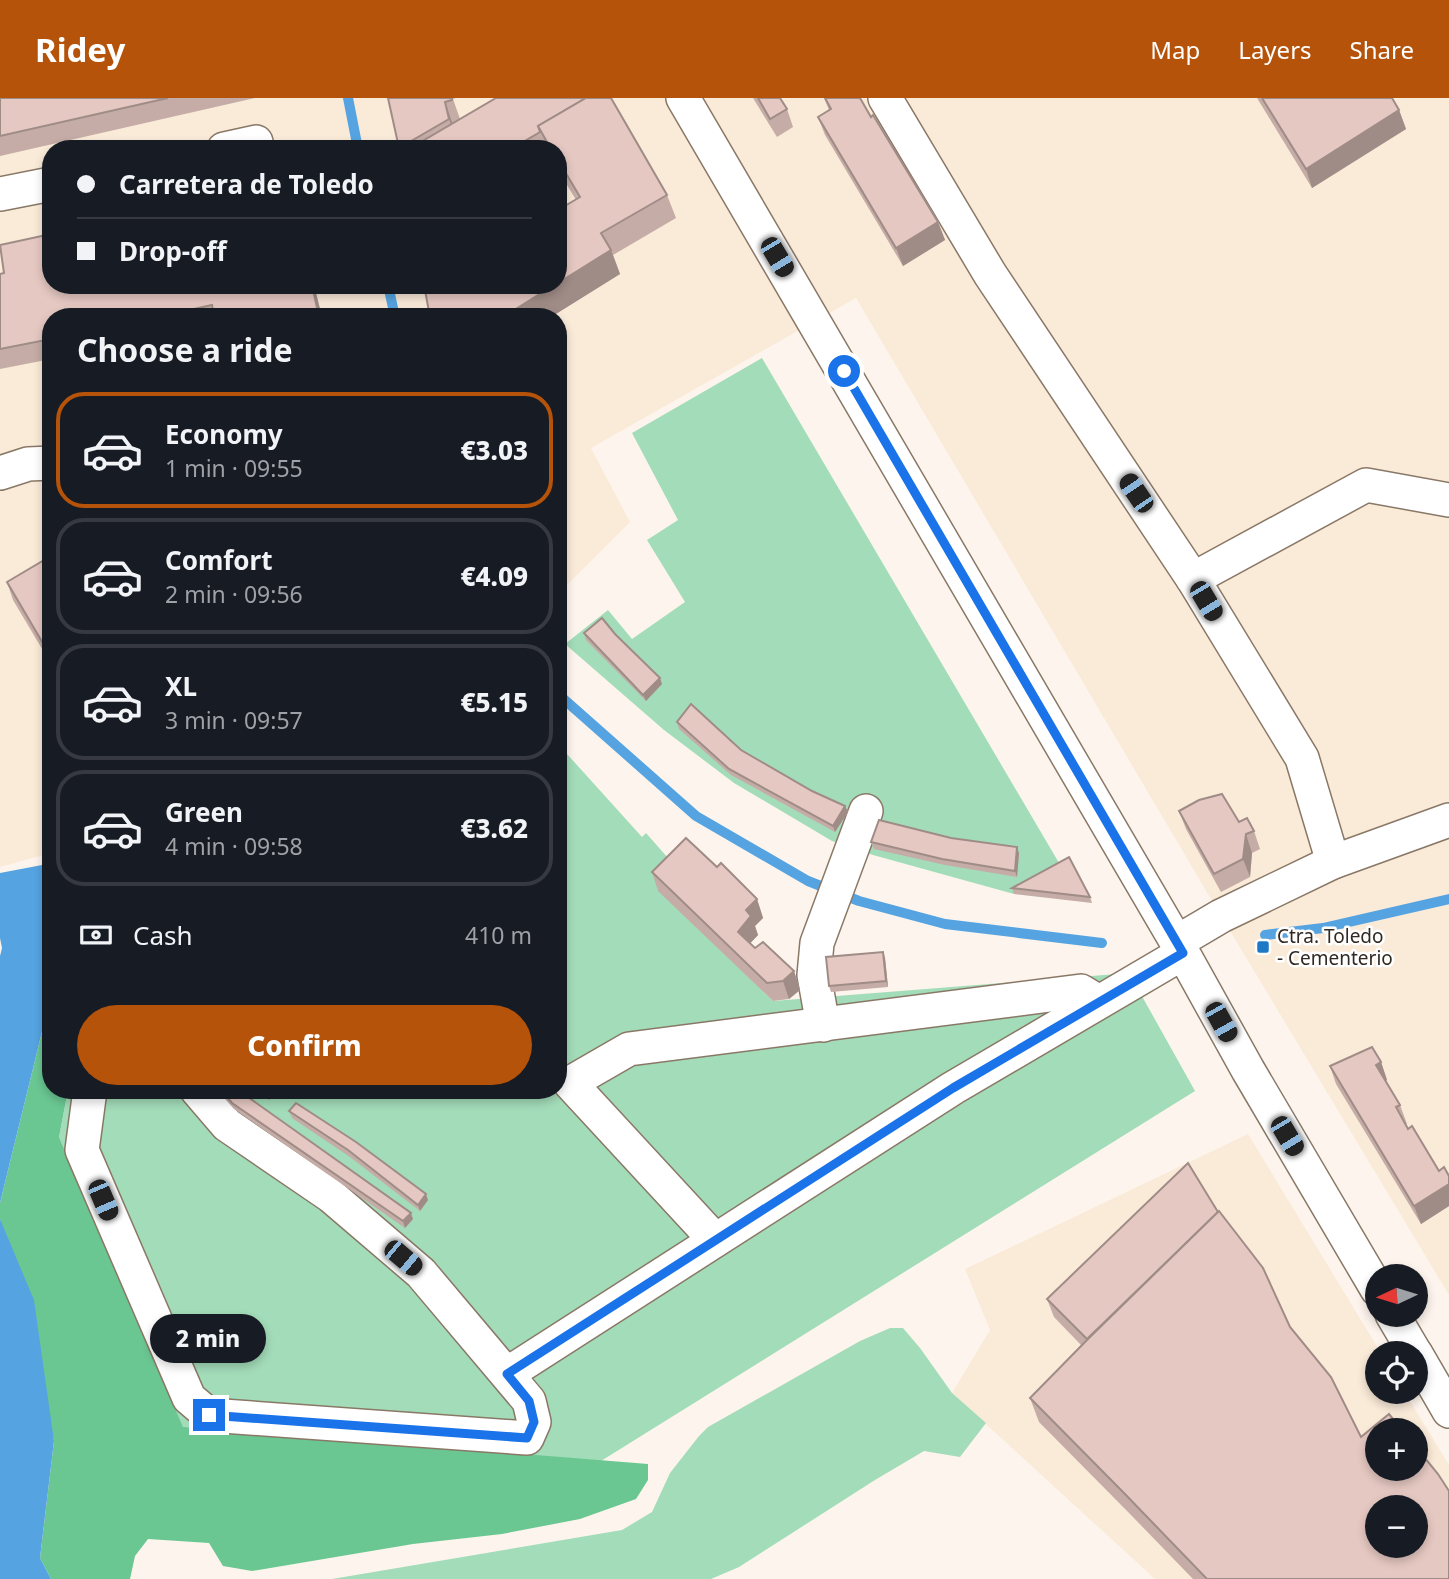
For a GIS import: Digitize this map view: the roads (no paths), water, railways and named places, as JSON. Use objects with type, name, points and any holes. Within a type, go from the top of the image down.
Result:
[{"type":"street","points":[[683,98],[1365,1269]]},
{"type":"street","points":[[885,98],[990,274],[1193,579],[1302,758],[1333,862]]},
{"type":"street","points":[[0,194],[42,186]]},
{"type":"street","points":[[0,472],[28,464],[42,463]]},
{"type":"street","points":[[1193,579],[1366,485],[1449,500]]},
{"type":"street","points":[[823,1025],[814,975],[817,943],[866,811]]},
{"type":"street","points":[[507,1374],[953,1088],[1098,1002],[1221,916],[1333,862],[1449,820]]},
{"type":"street","points":[[567,1076],[629,1049],[1081,991],[1098,1002]]},
{"type":"street","points":[[567,1080],[715,1240]]},
{"type":"street","points":[[89,1099],[82,1150],[189,1398],[209,1415],[527,1438],[534,1422],[529,1401],[421,1273],[331,1196],[227,1125],[205,1099]]},
{"type":"street","points":[[1428,1376],[1449,1411]]},
{"type":"water","points":[[42,865],[42,1032],[0,1203],[2,948],[0,873]]},
{"type":"water","points":[[0,1219],[34,1300],[54,1441],[40,1558],[51,1579],[0,1579]]},
{"type":"waterway","points":[[348,98],[356,140]]},
{"type":"waterway","points":[[390,294],[393,308]]},
{"type":"waterway","points":[[567,702],[696,816],[808,881],[859,901],[945,924],[1102,943]]},
{"type":"waterway","points":[[1265,935],[1323,928],[1449,899]]},
{"type":"place","name":"Ctra. Toledo - Cementerio","points":[[1263,947]]}]
